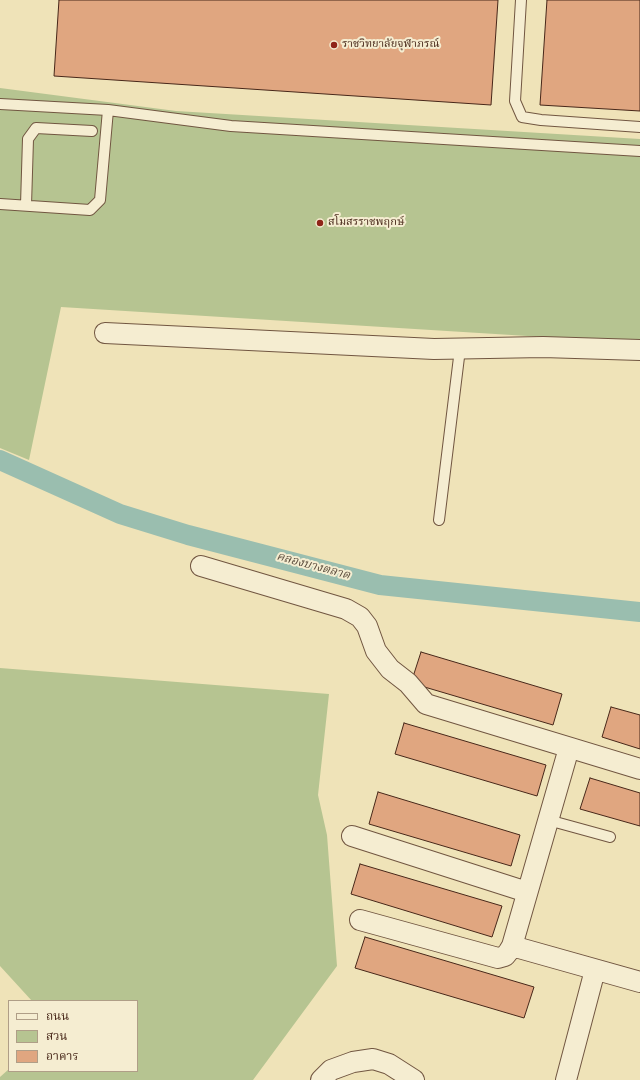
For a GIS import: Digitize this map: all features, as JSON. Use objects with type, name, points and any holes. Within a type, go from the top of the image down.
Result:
[{"type":"street","points":[[105,333],[460,349],[543,347],[640,350]]},
{"type":"street","points":[[201,566],[346,609],[360,617],[367,626],[376,651],[390,669],[408,684],[426,704],[640,770]]},
{"type":"street","points":[[360,920],[498,958],[505,956],[512,946],[569,748]]},
{"type":"street","points":[[352,836],[527,892]]},
{"type":"street","points":[[512,946],[640,982]]},
{"type":"street","points":[[566,1080],[595,970]]},
{"type":"street","points":[[321,1080],[331,1070],[353,1062],[373,1059],[389,1064],[414,1080]]},
{"type":"lane","points":[[521,0],[515,101],[522,117],[540,120],[640,126]]},
{"type":"lane","points":[[0,104],[108,110],[231,126],[640,151]]},
{"type":"lane","points":[[0,204],[90,210],[100,200],[108,110]]},
{"type":"lane","points":[[26,206],[28,139],[36,128],[92,131]]},
{"type":"lane","points":[[438,520],[460,349]]},
{"type":"lane","points":[[548,820],[610,837]]},
{"type":"green space","name":"สโมสรราชพฤกษ์","points":[[0,88],[176,111],[640,139],[640,343],[61,307],[29,460],[0,448]]},
{"type":"green space","points":[[0,668],[329,694],[318,795],[327,835],[337,966],[253,1080],[0,1080],[0,1077],[8,1070],[8,1072],[138,1072],[138,1000],[31,1000],[0,966]]},
{"type":"building","points":[[59,0],[498,0],[491,105],[54,76]]},
{"type":"building","points":[[547,0],[640,0],[640,111],[540,105]]},
{"type":"building","points":[[421,652],[562,694],[553,725],[411,683]]},
{"type":"building","points":[[611,707],[640,715],[640,749],[602,737]]},
{"type":"building","points":[[404,723],[546,765],[537,796],[395,754]]},
{"type":"building","points":[[590,778],[640,793],[640,826],[580,809]]},
{"type":"building","points":[[378,792],[520,835],[511,866],[369,824]]},
{"type":"building","points":[[360,864],[502,906],[492,937],[351,894]]},
{"type":"building","points":[[365,937],[534,987],[524,1018],[355,968]]},
{"type":"waterway","name":"คลองบางตลาด","points":[[0,460],[120,514],[188,535],[380,585],[640,612]]},
{"type":"place","name":"ราชวิทยาลัยจุฬาภรณ์","points":[[334,45]]},
{"type":"place","name":"สโมสรราชพฤกษ์","points":[[320,223]]}]
